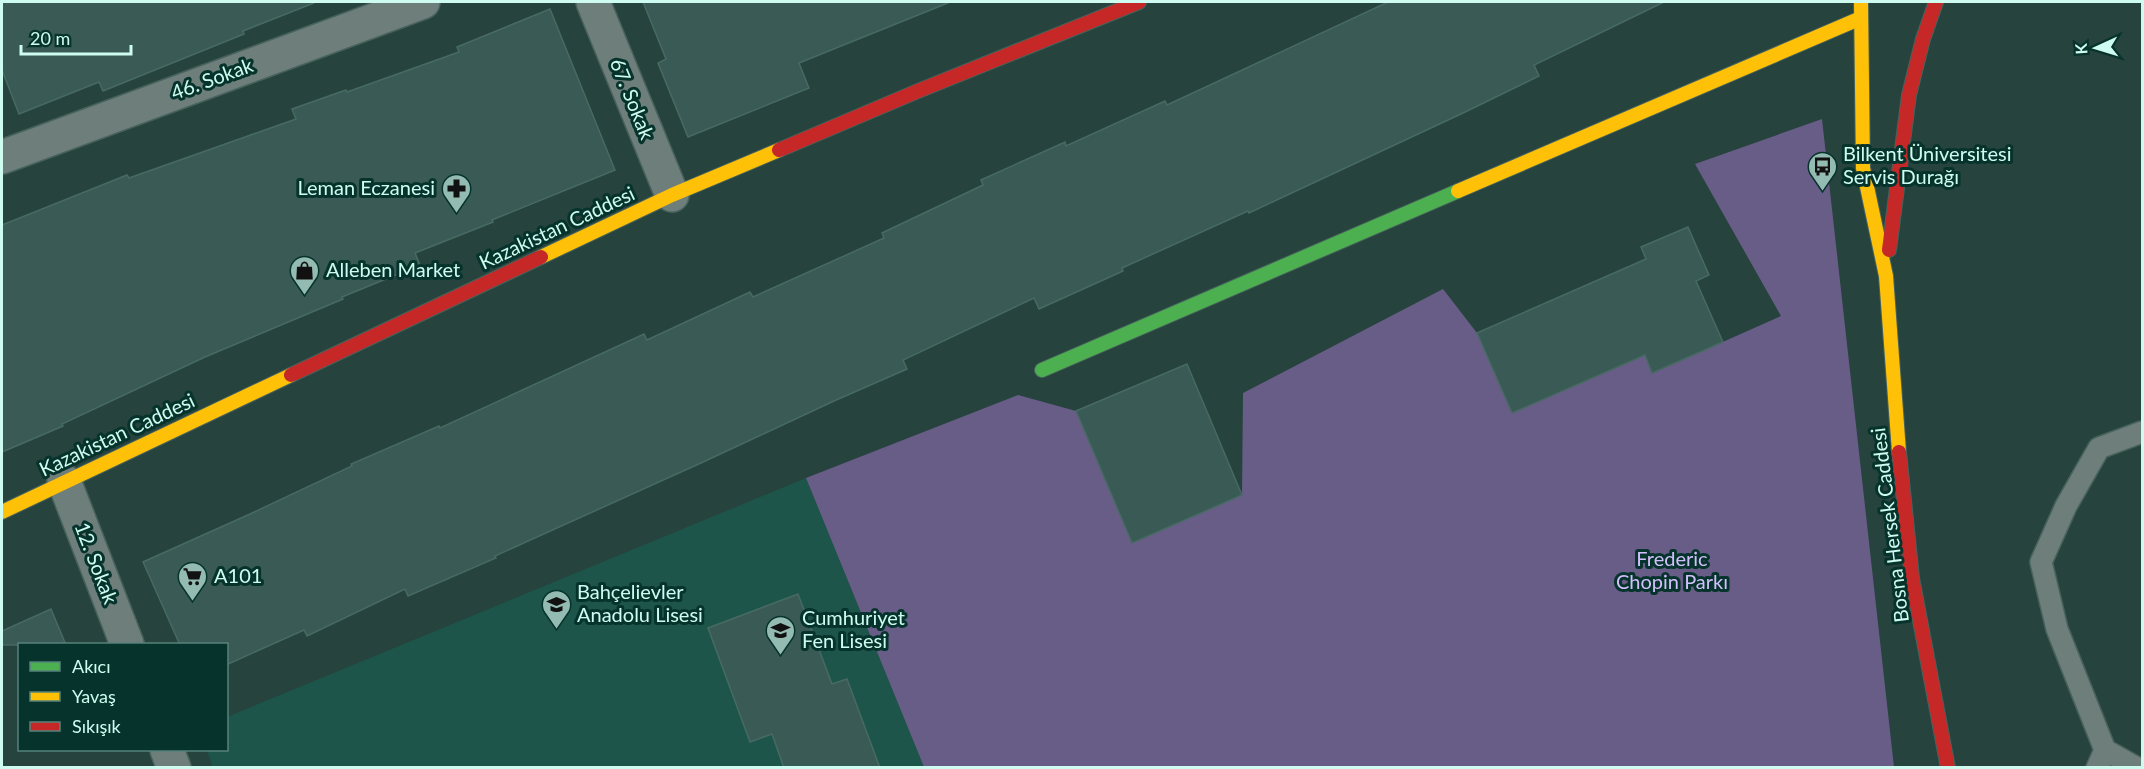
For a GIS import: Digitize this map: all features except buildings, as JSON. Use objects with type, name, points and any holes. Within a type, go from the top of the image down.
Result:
[{"type":"main road","name":"Kazakistan Caddesi","points":[[2,512],[672,195],[918,91],[1139,2]]},
{"type":"main road","points":[[1862,2],[1863,168],[1886,276]]},
{"type":"main road","points":[[1886,276],[1909,95],[1923,39],[1936,2]]},
{"type":"main road","points":[[1042,370],[1861,18]]},
{"type":"main road","name":"Bosna Hersek Caddesi","points":[[1886,276],[1899,451],[1912,578],[1948,768]]},
{"type":"street","name":"46. Sokak","points":[[2,157],[423,2]]},
{"type":"street","name":"67. Sokak","points":[[593,2],[672,195]]},
{"type":"street","name":"12. Sokak","points":[[64,481],[126,643]]},
{"type":"street","points":[[167,751],[174,768]]},
{"type":"lane","points":[[2137,768],[2101,759],[2057,629],[2041,562],[2066,506],[2099,448],[2142,432]]},
{"type":"shaded area","points":[[806,478],[924,767],[213,768],[207,751],[228,751],[228,717]]},
{"type":"green space","name":"Frederic Chopin Parkı","points":[[1822,119],[1894,767],[924,767],[806,478],[1018,395],[1076,411],[1132,543],[1242,495],[1243,393],[1443,289],[1477,333],[1512,413],[1645,355],[1653,373],[1781,316],[1695,164]]},
{"type":"traffic: fast","points":[[1042,370],[1458,191]]},
{"type":"traffic: slow","points":[[1861,2],[1863,168],[1886,276],[1899,452]]},
{"type":"traffic: slow","points":[[1458,191],[1861,18]]},
{"type":"traffic: slow","points":[[541,257],[672,195],[779,150]]},
{"type":"traffic: slow","points":[[2,512],[291,375]]},
{"type":"traffic: jam","points":[[779,150],[1139,2]]},
{"type":"traffic: jam","points":[[1889,250],[1909,95],[1923,39],[1936,2]]},
{"type":"traffic: jam","points":[[291,375],[541,257]]},
{"type":"traffic: jam","points":[[1899,452],[1912,578],[1948,768]]},
{"type":"place","name":"Bilkent Üniversitesi Servis Durağı","points":[[1822,192]]},
{"type":"place","name":"Leman Eczanesi","points":[[456,214]]},
{"type":"place","name":"Alleben Market","points":[[305,296]]},
{"type":"place","name":"A101","points":[[193,602]]},
{"type":"place","name":"Bahçelievler Anadolu Lisesi","points":[[556,630]]},
{"type":"place","name":"Cumhuriyet Fen Lisesi","points":[[781,656]]}]
